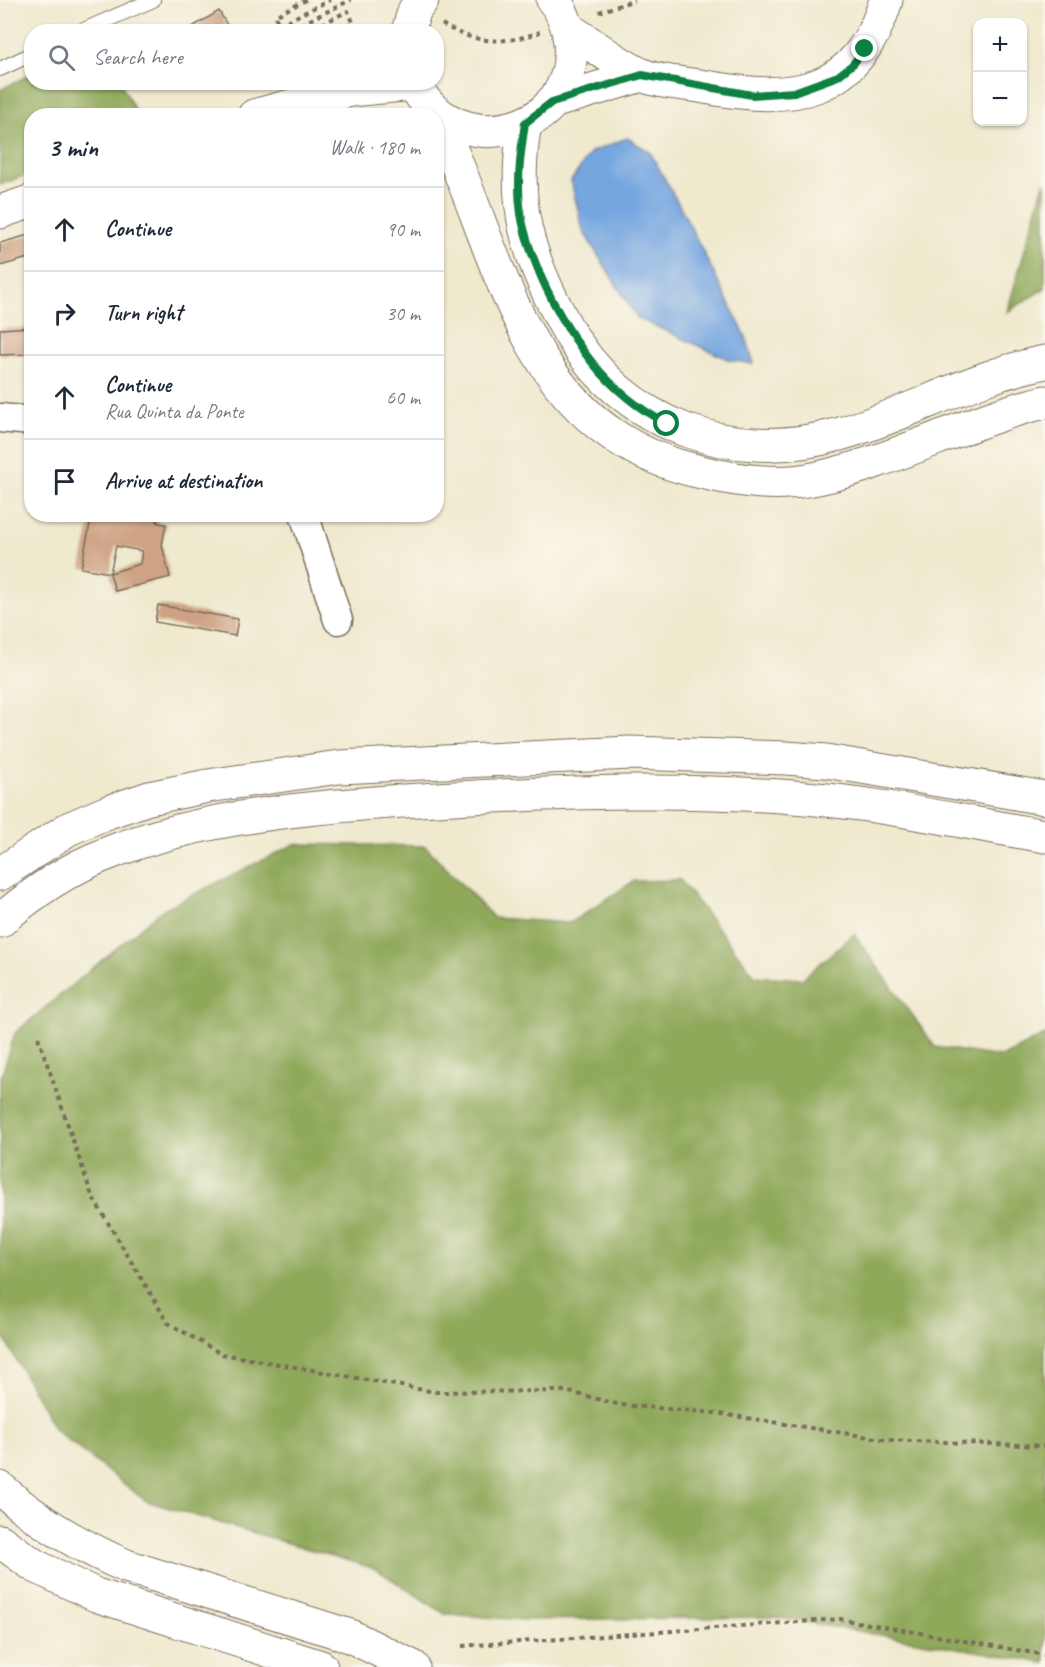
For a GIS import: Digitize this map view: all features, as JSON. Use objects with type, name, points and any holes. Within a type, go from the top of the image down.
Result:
[{"type":"main road","points":[[552,102],[642,75],[752,95],[794,92],[817,86],[838,76],[853,64],[878,29],[886,0]]},
{"type":"main road","points":[[563,14],[642,75]]},
{"type":"main road","points":[[444,119],[479,132],[502,131],[525,123],[552,102],[566,80],[571,54],[563,14]]},
{"type":"main road","points":[[404,24],[420,16]]},
{"type":"main road","points":[[266,108],[291,90]]},
{"type":"main road","points":[[284,108],[350,90]]},
{"type":"main road","points":[[418,90],[431,108]]},
{"type":"main road","points":[[525,123],[520,170],[520,206],[525,233],[548,292],[572,337],[606,380],[647,414],[667,424],[693,433],[752,445],[782,446],[816,441],[843,434],[992,375],[1045,362]]},
{"type":"main road","points":[[444,132],[456,158],[510,303],[549,371],[587,415],[611,435],[666,463],[724,477],[766,482],[805,480],[873,463],[995,416],[1045,402]]},
{"type":"main road","points":[[0,212],[24,204]]},
{"type":"main road","points":[[0,874],[68,829],[149,798],[208,786],[339,767],[619,753],[786,758],[826,761],[1045,798]]},
{"type":"main road","points":[[0,921],[54,881],[103,855],[137,843],[179,830],[277,814],[384,802],[577,792],[778,796],[850,803],[1045,836]]},
{"type":"main road","points":[[0,1488],[45,1524],[118,1562],[350,1636],[413,1667]]},
{"type":"main road","points":[[0,1541],[35,1566],[96,1595],[321,1667]]},
{"type":"street","points":[[0,418],[24,420]]},
{"type":"street","points":[[307,522],[338,620]]},
{"type":"lane","points":[[98,24],[153,0]]},
{"type":"lane","points":[[0,69],[24,58]]},
{"type":"path","points":[[278,24],[274,15],[306,0]]},
{"type":"path","points":[[281,24],[330,0]]},
{"type":"path","points":[[302,24],[351,0]]},
{"type":"path","points":[[444,28],[461,36],[505,42],[563,14],[635,0]]},
{"type":"path","points":[[322,24],[348,11],[353,22],[350,24]]},
{"type":"path","points":[[420,16],[436,24]]},
{"type":"path","points":[[38,1037],[92,1196],[168,1323],[222,1354],[435,1392],[565,1391],[621,1405],[715,1413],[888,1440],[1045,1446]]},
{"type":"path","points":[[462,1646],[840,1619],[1045,1655]]},
{"type":"green space","points":[[24,78],[24,90],[124,90],[134,108],[24,108],[24,176],[0,185],[0,90]]},
{"type":"green space","points":[[1045,180],[1045,288],[1007,312]]},
{"type":"green space","points":[[295,844],[425,846],[494,918],[570,923],[634,881],[680,880],[755,976],[802,979],[854,934],[935,1047],[1001,1057],[1045,1035],[1045,1663],[775,1617],[526,1620],[445,1614],[376,1569],[146,1501],[55,1430],[0,1331],[0,1081],[15,1033],[162,910]]},
{"type":"water","points":[[627,138],[650,152],[746,337],[754,364],[730,360],[637,318],[583,231],[571,181],[591,152]]},
{"type":"building","points":[[219,11],[226,24],[197,24]]},
{"type":"building","points":[[24,236],[24,259],[0,266],[0,243]]},
{"type":"building","points":[[24,328],[24,354],[0,355],[0,329]]},
{"type":"building","points":[[90,522],[166,524],[162,545],[170,577],[115,591],[110,573],[81,568]],"holes":[[[116,546],[142,551],[140,564],[110,573]]]},
{"type":"building","points":[[158,605],[238,619],[235,636],[155,622]]},
{"type":"route","points":[[667,424],[647,414],[606,380],[572,337],[548,292],[525,233],[520,206],[521,147],[525,123],[540,114],[552,102],[642,75],[752,95],[794,92],[817,86],[838,76],[853,64],[865,49]]}]
